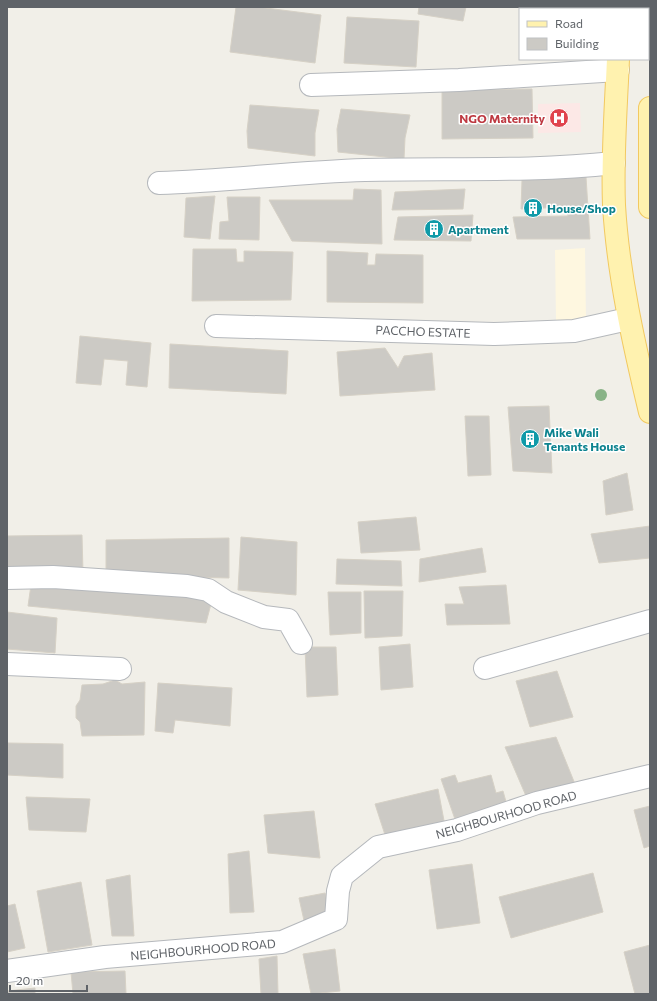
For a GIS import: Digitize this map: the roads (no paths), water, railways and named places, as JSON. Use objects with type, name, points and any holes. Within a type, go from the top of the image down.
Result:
[{"type":"main road","points":[[618,65],[614,163],[614,206],[628,319],[650,412]]},
{"type":"main road","points":[[650,108],[650,207]]},
{"type":"street","points":[[311,85],[459,80],[618,65]]},
{"type":"street","points":[[159,182],[202,181],[271,175],[364,170],[571,168],[614,163]]},
{"type":"street","name":"PACCHO ESTATE","points":[[216,326],[494,334],[574,331],[628,319]]},
{"type":"street","points":[[7,578],[53,576],[186,586],[208,590],[226,602],[264,617],[288,620],[301,643]]},
{"type":"street","points":[[485,668],[650,622]]},
{"type":"street","points":[[7,664],[120,669]]},
{"type":"street","name":"NEIGHBOURHOOD ROAD","points":[[7,971],[105,957],[282,942],[336,919],[338,891],[342,876],[378,847],[457,830],[537,803],[650,776]]},
{"type":"place","name":"NGO Maternity","points":[[559,118]]},
{"type":"place","name":"House/Shop","points":[[533,208]]},
{"type":"place","name":"Apartment","points":[[434,229]]},
{"type":"place","name":"Mike Wali Tenants House","points":[[530,439]]}]
